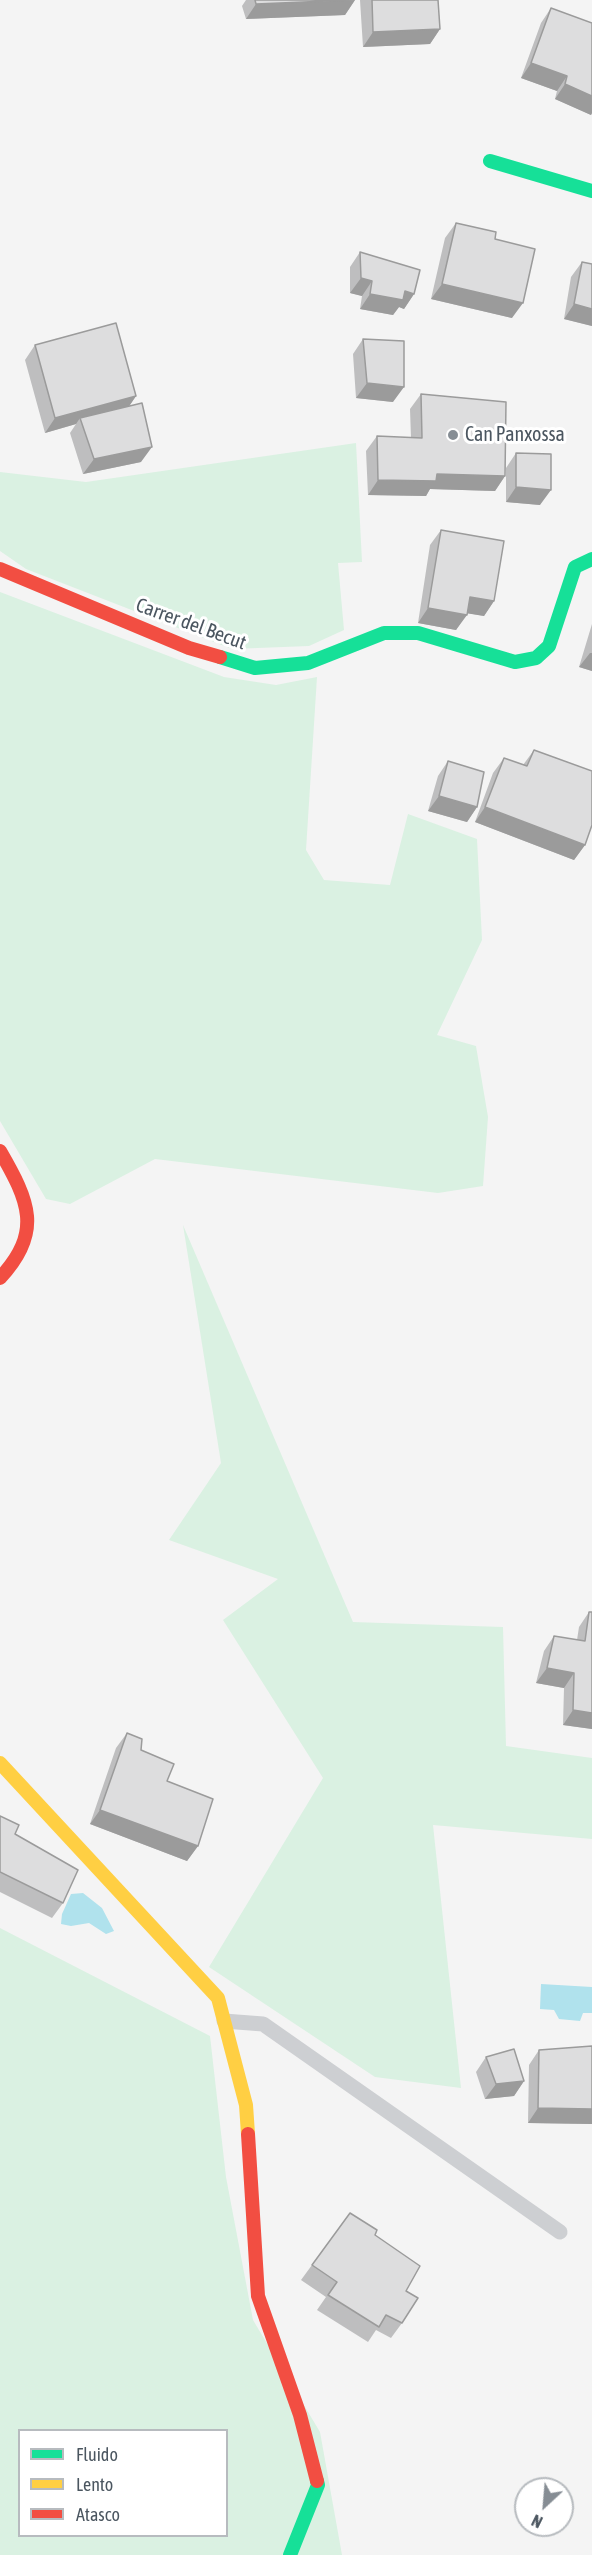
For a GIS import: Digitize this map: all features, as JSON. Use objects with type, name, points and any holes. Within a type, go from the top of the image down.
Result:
[{"type":"street","points":[[490,161],[592,191]]},
{"type":"street","name":"Carrer del Becut","points":[[0,569],[189,648],[255,668],[308,663],[384,633],[418,633],[515,662],[536,658],[549,646],[575,567],[592,560]]},
{"type":"street","points":[[0,1151],[23,1189],[30,1231],[20,1255],[0,1278]]},
{"type":"street","points":[[0,1764],[218,1998],[246,2105],[258,2296],[300,2415],[318,2485],[290,2555]]},
{"type":"lane","points":[[224,2021],[263,2024],[560,2232]]},
{"type":"green space","points":[[356,443],[362,562],[338,563],[344,630],[309,646],[232,649],[26,569],[0,551],[0,472],[86,482]]},
{"type":"green space","points":[[0,592],[224,677],[276,685],[317,677],[306,850],[324,880],[390,885],[408,814],[477,839],[482,940],[437,1035],[476,1046],[488,1117],[483,1186],[438,1193],[155,1159],[70,1204],[46,1199],[0,1121]]},
{"type":"green space","points":[[183,1225],[353,1622],[503,1627],[506,1746],[592,1758],[592,1839],[433,1825],[461,2088],[375,2077],[209,1967],[323,1778],[223,1620],[278,1579],[169,1540],[221,1463]]},
{"type":"green space","points":[[0,1928],[210,2036],[226,2177],[253,2320],[320,2432],[342,2555],[0,2555]]},
{"type":"water","points":[[83,1893],[102,1908],[114,1931],[106,1934],[89,1923],[71,1926],[61,1924],[62,1914],[71,1894]]},
{"type":"water","points":[[541,1984],[592,1987],[592,2013],[583,2013],[580,2021],[559,2019],[554,2010],[540,2009]]},
{"type":"building","points":[[255,0],[351,0],[256,4]]},
{"type":"building","points":[[372,0],[438,0],[440,29],[373,32]]},
{"type":"building","points":[[551,8],[592,23],[592,96],[565,84],[567,76],[531,63]]},
{"type":"building","points":[[456,223],[496,232],[495,239],[535,249],[523,303],[442,284]]},
{"type":"building","points":[[360,252],[420,270],[414,294],[405,291],[403,300],[370,294],[372,281],[361,278]]},
{"type":"building","points":[[582,262],[592,264],[592,309],[574,304]]},
{"type":"building","points":[[116,323],[136,396],[55,418],[35,345]]},
{"type":"building","points":[[363,339],[404,341],[404,387],[367,383]]},
{"type":"building","points":[[421,394],[506,402],[505,476],[437,474],[436,481],[378,480],[377,436],[422,438]]},
{"type":"building","points":[[142,403],[152,447],[94,459],[80,418]]},
{"type":"building","points":[[516,453],[551,454],[551,490],[516,487]]},
{"type":"building","points":[[441,530],[504,541],[494,601],[470,597],[467,615],[428,608]]},
{"type":"building","points":[[534,750],[592,771],[592,825],[585,845],[485,807],[504,758],[527,766]]},
{"type":"building","points":[[448,761],[484,772],[477,807],[439,796]]},
{"type":"building","points":[[589,1612],[592,1612],[592,1713],[573,1710],[574,1673],[547,1668],[554,1636],[585,1641]]},
{"type":"building","points":[[127,1733],[142,1739],[141,1750],[174,1764],[167,1781],[213,1799],[198,1846],[100,1810]]},
{"type":"building","points":[[0,1816],[19,1825],[15,1834],[78,1870],[63,1903],[0,1872]]},
{"type":"building","points":[[592,2046],[592,2109],[538,2108],[539,2050]]},
{"type":"building","points":[[514,2049],[524,2081],[496,2084],[486,2057]]},
{"type":"building","points":[[350,2213],[377,2230],[375,2235],[420,2266],[406,2291],[418,2298],[402,2323],[386,2315],[379,2327],[328,2295],[337,2282],[312,2265]]},
{"type":"traffic: fast","points":[[490,161],[592,191]]},
{"type":"traffic: fast","points":[[220,657],[255,668],[308,663],[384,633],[418,633],[515,662],[536,658],[549,646],[575,567],[592,559]]},
{"type":"traffic: fast","points":[[290,2555],[318,2485],[317,2481]]},
{"type":"traffic: slow","points":[[0,1763],[218,1998],[246,2105],[248,2134]]},
{"type":"traffic: jam","points":[[0,569],[189,648],[220,657]]},
{"type":"traffic: jam","points":[[0,1151],[18,1185],[27,1216],[27,1231],[22,1246],[14,1261],[0,1278]]},
{"type":"traffic: jam","points":[[248,2134],[258,2296],[300,2415],[317,2481]]},
{"type":"place","name":"Can Panxossa","points":[[453,435]]}]
